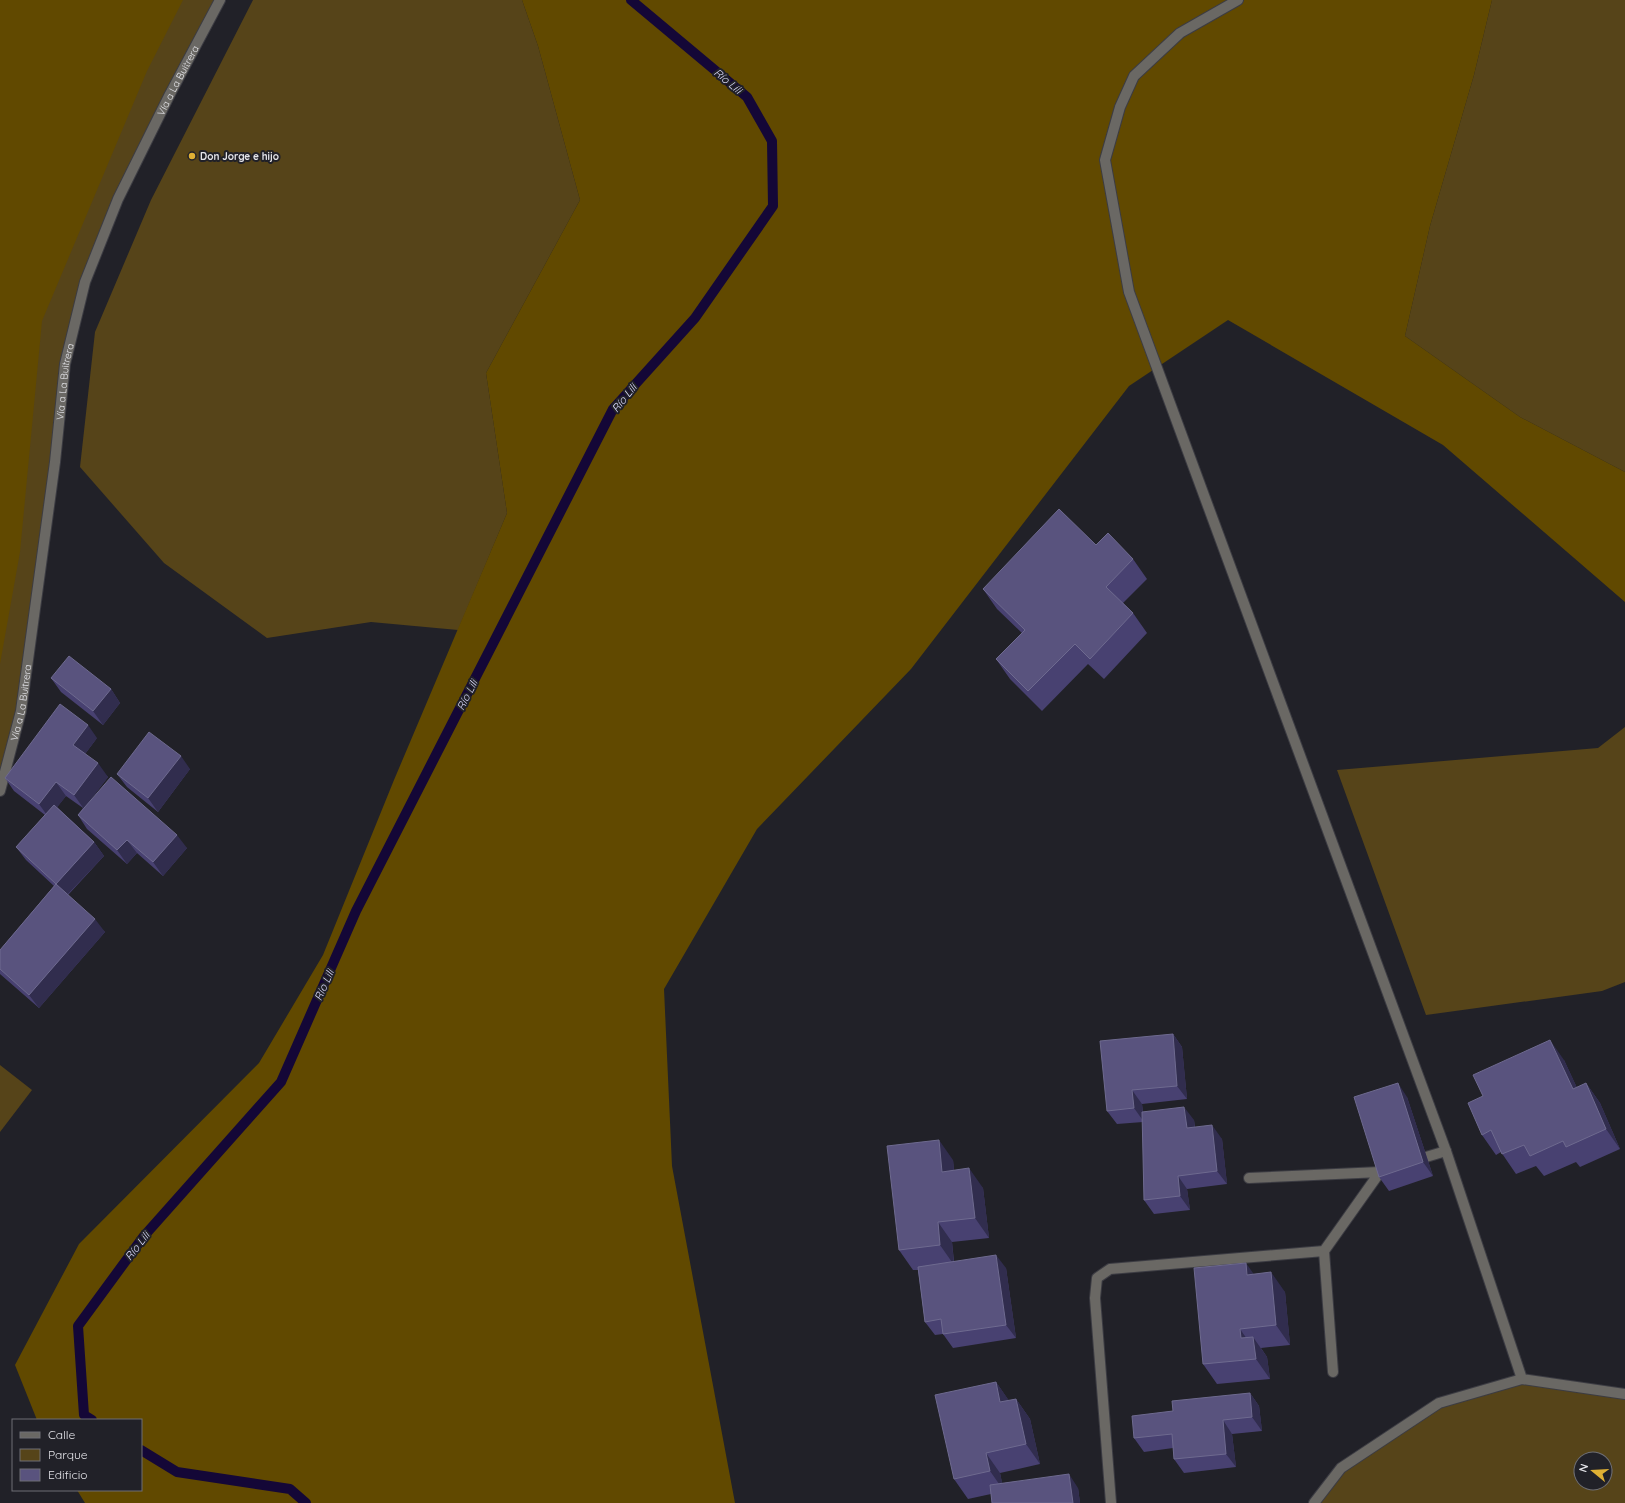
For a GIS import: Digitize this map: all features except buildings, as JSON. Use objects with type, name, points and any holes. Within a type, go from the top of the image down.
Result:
[{"type":"street","name":"Vía a La Buitrera","points":[[0,791],[21,711],[55,462],[65,364],[85,282],[118,199],[170,94],[220,0]]},
{"type":"street","points":[[1238,0],[1180,33],[1134,76],[1120,107],[1105,160],[1129,292],[1446,1151],[1522,1379]]},
{"type":"street","points":[[1426,1157],[1446,1151]]},
{"type":"street","points":[[1249,1178],[1382,1171],[1324,1251],[1333,1372]]},
{"type":"street","points":[[1111,1503],[1095,1298],[1097,1278],[1110,1269],[1324,1251]]},
{"type":"street","points":[[1314,1503],[1341,1468],[1439,1403],[1522,1379],[1625,1394]]},
{"type":"green space","points":[[0,0],[220,0],[170,94],[85,282],[65,364],[21,711],[0,791]]},
{"type":"green space","points":[[253,0],[522,0],[538,46],[580,200],[486,373],[507,513],[458,630],[371,622],[267,638],[164,563],[80,467],[95,332],[151,200]]},
{"type":"green space","points":[[1492,0],[1625,0],[1625,472],[1520,417],[1405,336],[1430,226],[1474,75]]},
{"type":"green space","points":[[1625,727],[1625,982],[1602,991],[1426,1015],[1337,770],[1598,748]]},
{"type":"green space","points":[[0,1065],[32,1090],[0,1132]]},
{"type":"green space","points":[[1522,1379],[1625,1394],[1625,1503],[1314,1503],[1341,1468],[1439,1403]]},
{"type":"shaded area","points":[[0,0],[183,0],[147,71],[42,321],[20,552],[0,664]]},
{"type":"shaded area","points":[[522,0],[1492,0],[1474,75],[1430,226],[1405,336],[1520,417],[1625,472],[1625,602],[1443,445],[1228,320],[1129,386],[911,669],[757,829],[664,989],[672,1166],[735,1503],[85,1503],[78,1491],[142,1491],[142,1419],[37,1419],[15,1365],[79,1244],[259,1063],[323,955],[394,780],[507,513],[486,373],[580,200],[538,46]]},
{"type":"waterway","name":"Río Lili","points":[[90,1419],[84,1415],[78,1326],[144,1236],[281,1082],[356,911],[613,409],[695,318],[773,206],[772,141],[747,97],[631,0]]},
{"type":"waterway","name":"Río Lili","points":[[142,1451],[177,1472],[290,1489],[306,1503]]},
{"type":"place","name":"Don Jorge e hijo","points":[[192,156]]}]
